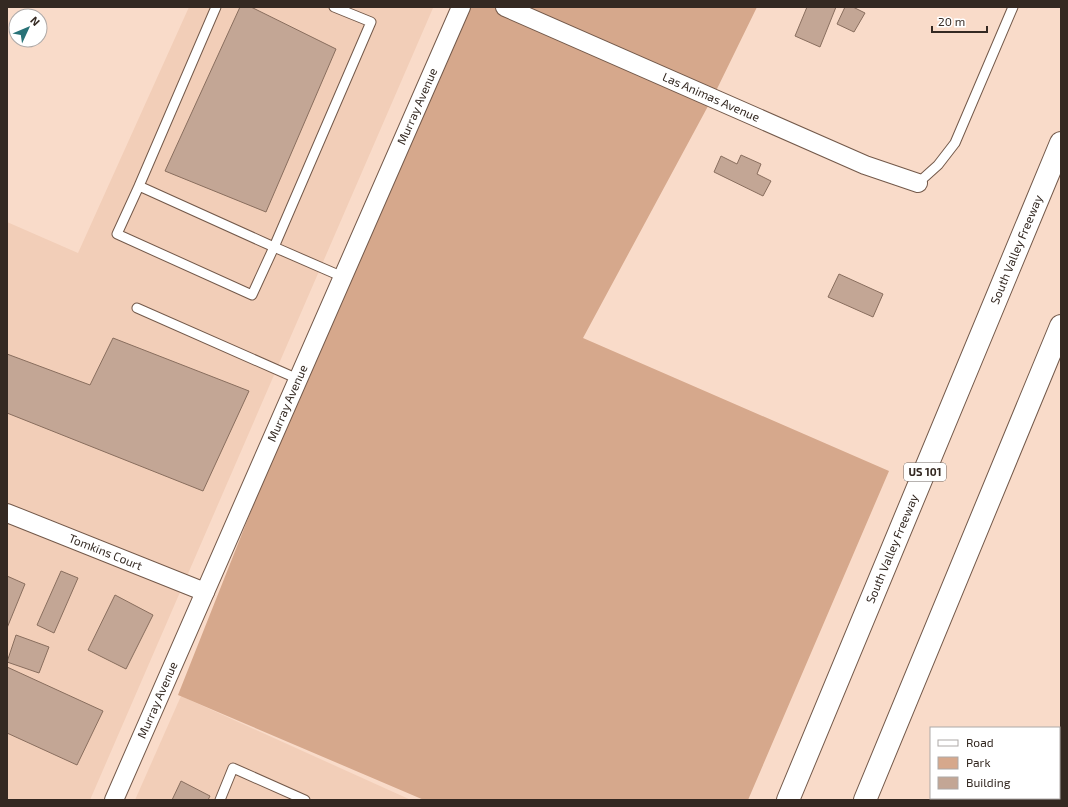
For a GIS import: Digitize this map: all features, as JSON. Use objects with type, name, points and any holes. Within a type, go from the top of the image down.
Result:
[{"type":"highway","name":"South Valley Freeway","points":[[788,800],[1061,143]]},
{"type":"highway","points":[[865,800],[1061,326]]},
{"type":"street","name":"Murray Avenue","points":[[114,800],[461,7]]},
{"type":"street","name":"Las Animas Avenue","points":[[505,7],[865,165],[918,183]]},
{"type":"street","name":"Tomkins Court","points":[[7,513],[205,592]]},
{"type":"lane","points":[[216,7],[117,234],[252,295],[371,22],[334,7]]},
{"type":"lane","points":[[918,183],[938,165],[955,143],[1013,7]]},
{"type":"lane","points":[[139,186],[343,277]]},
{"type":"lane","points":[[137,308],[298,379]]},
{"type":"lane","points":[[220,800],[233,768],[305,800]]},
{"type":"shaded area","points":[[189,7],[433,8],[90,800],[7,800],[7,222],[78,253]]},
{"type":"shaded area","points":[[181,696],[411,800],[135,800]]},
{"type":"green space","points":[[469,7],[757,7],[714,95],[583,338],[889,471],[748,800],[424,800],[178,695],[349,264]]},
{"type":"building","points":[[240,7],[251,7],[336,49],[266,212],[165,171]]},
{"type":"building","points":[[807,7],[836,7],[820,47],[795,36]]},
{"type":"building","points":[[845,7],[853,7],[865,13],[854,32],[837,24]]},
{"type":"building","points":[[741,155],[761,164],[757,174],[771,181],[763,196],[714,172],[721,156],[737,164]]},
{"type":"building","points":[[839,274],[883,294],[873,317],[828,297]]},
{"type":"building","points":[[113,338],[249,391],[203,491],[7,413],[7,354],[90,385]]},
{"type":"building","points":[[61,571],[78,578],[54,633],[37,625]]},
{"type":"building","points":[[7,576],[25,584],[7,628]]},
{"type":"building","points":[[115,595],[153,615],[126,669],[88,650]]},
{"type":"building","points":[[16,635],[49,647],[39,673],[7,662]]},
{"type":"building","points":[[7,667],[103,711],[77,765],[7,733]]},
{"type":"building","points":[[181,781],[210,796],[208,800],[172,800]]}]
